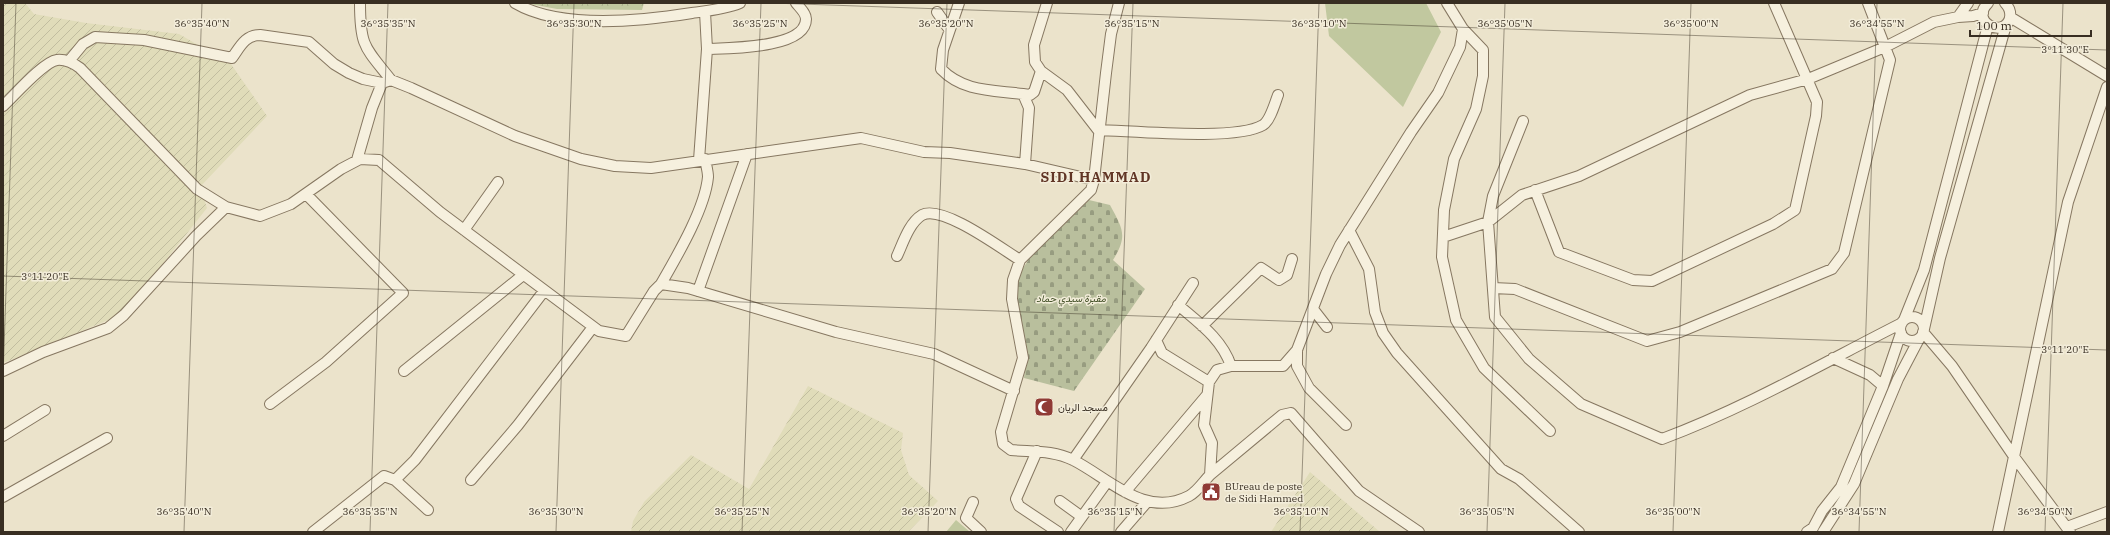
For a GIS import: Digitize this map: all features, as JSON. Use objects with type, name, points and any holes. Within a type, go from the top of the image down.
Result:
[{"type":"street","points":[[360,3],[360,30],[362,41],[386,82]]},
{"type":"street","points":[[515,3],[523,8],[552,17],[605,21],[648,20],[705,12],[740,3]]},
{"type":"street","points":[[707,49],[754,47],[791,37],[801,30],[806,19],[796,3]]},
{"type":"street","points":[[959,3],[949,29],[941,59],[941,69],[948,76],[964,86],[976,89],[1030,95],[1034,92],[1041,71]]},
{"type":"street","points":[[1047,3],[1034,45],[1035,62],[1041,71],[1067,90],[1098,130]]},
{"type":"street","points":[[1119,3],[1111,34],[1098,130],[1094,180],[1091,190],[1020,260],[1013,280],[1012,299],[1023,358],[1006,413],[1002,440],[1005,446],[1011,450],[1050,452],[1073,460],[1125,492],[1147,502],[1167,504],[1189,496],[1210,475],[1282,415],[1291,413],[1359,491],[1419,532]]},
{"type":"street","points":[[1447,3],[1463,29],[1483,50],[1483,76],[1476,109],[1454,159],[1444,210],[1442,257],[1456,320],[1484,368],[1550,431]]},
{"type":"street","points":[[1535,190],[1559,252],[1633,280],[1652,280],[1773,224],[1795,210],[1816,116],[1817,102],[1774,3]]},
{"type":"street","points":[[1493,288],[1515,289],[1647,341],[1680,332],[1832,269],[1844,253],[1850,233],[1890,60],[1868,3]]},
{"type":"street","points":[[1958,17],[1968,3]]},
{"type":"street","points":[[1988,3],[1983,13],[1985,22],[1988,25],[1997,28],[2008,21]]},
{"type":"street","points":[[1823,532],[1854,484],[1898,379],[1922,333],[1940,258],[1991,75],[2008,21],[2009,8],[2006,3]]},
{"type":"street","points":[[3,106],[41,68],[56,60],[69,61],[80,68],[198,189],[226,207],[260,216],[291,204],[341,169],[357,160],[379,160],[464,230],[593,327],[599,331],[626,336],[654,291],[661,284],[690,231],[705,191],[708,176],[702,159],[707,49],[705,12]]},
{"type":"street","points":[[937,12],[949,29]]},
{"type":"street","points":[[1443,237],[1488,222],[1522,195],[1579,176],[1750,95],[1808,79],[1885,47],[1934,22],[1983,13]]},
{"type":"street","points":[[2008,21],[2107,76]]},
{"type":"street","points":[[1807,532],[1813,528],[1822,511],[1841,487],[1883,386],[1902,326],[1924,270],[1988,25]]},
{"type":"street","points":[[1283,366],[1297,350],[1326,274],[1349,230],[1438,93],[1460,47],[1463,29]]},
{"type":"street","points":[[69,61],[83,44],[95,37],[144,40],[232,58],[245,39],[252,35],[260,35],[309,42],[334,64],[349,73],[363,79],[386,82],[411,88],[515,136],[581,160],[616,166],[651,168],[702,159],[861,138],[924,152],[950,153],[1025,164],[1094,180]]},
{"type":"street","points":[[1971,92],[1991,75]]},
{"type":"street","points":[[357,160],[372,108],[386,82]]},
{"type":"street","points":[[1998,532],[2015,458],[2068,202],[2107,87]]},
{"type":"street","points":[[1023,94],[1029,108],[1025,164]]},
{"type":"street","points":[[1098,130],[1227,134],[1253,130],[1265,124],[1278,95]]},
{"type":"street","points":[[1523,121],[1493,196],[1488,222],[1495,317],[1529,359],[1581,404],[1662,439],[1725,413],[1833,358],[1902,326],[1911,317],[1918,319],[1922,333],[1952,366],[2015,458],[2068,530],[2107,512]]},
{"type":"street","points":[[698,291],[748,154]]},
{"type":"street","points":[[464,230],[498,182]]},
{"type":"street","points":[[270,404],[326,362],[403,292],[306,194]]},
{"type":"street","points":[[3,371],[42,352],[108,328],[124,315],[196,236],[226,207]]},
{"type":"street","points":[[897,256],[913,224],[923,214],[939,214],[964,226],[1020,260]]},
{"type":"street","points":[[1349,230],[1369,269],[1375,312],[1383,333],[1397,353],[1501,469],[1519,479],[1579,532]]},
{"type":"street","points":[[1202,326],[1261,268],[1279,280],[1287,275],[1292,259]]},
{"type":"street","points":[[404,371],[523,275]]},
{"type":"street","points":[[1073,460],[1156,340],[1193,283]]},
{"type":"street","points":[[661,284],[698,291],[836,332],[934,354],[1014,391]]},
{"type":"street","points":[[395,480],[415,460],[544,291]]},
{"type":"street","points":[[1178,305],[1202,326],[1226,352],[1231,366]]},
{"type":"street","points":[[1313,309],[1327,327]]},
{"type":"street","points":[[1902,326],[1907,340],[1922,333]]},
{"type":"street","points":[[471,480],[518,425],[593,327]]},
{"type":"street","points":[[1156,340],[1162,353],[1209,382]]},
{"type":"street","points":[[1297,350],[1297,366],[1309,388],[1346,425]]},
{"type":"street","points":[[1833,358],[1870,375],[1883,386]]},
{"type":"street","points":[[1210,475],[1212,443],[1204,425],[1209,382],[1217,370],[1231,366],[1297,366]]},
{"type":"street","points":[[1125,492],[1207,395]]},
{"type":"street","points":[[3,436],[45,410]]},
{"type":"street","points":[[3,497],[107,438]]},
{"type":"street","points":[[1037,451],[1016,499],[1016,503],[1058,532]]},
{"type":"street","points":[[313,532],[384,476],[395,480],[428,510]]},
{"type":"street","points":[[1071,532],[1107,482]]},
{"type":"street","points":[[1060,501],[1082,516]]},
{"type":"street","points":[[973,502],[966,518],[981,532]]},
{"type":"street","points":[[1121,532],[1147,502]]},
{"type":"shaded area","points":[[3,3],[25,3],[34,14],[86,23],[179,34],[231,64],[267,116],[200,187],[207,208],[123,314],[3,363]]},
{"type":"shaded area","points":[[808,386],[903,433],[901,450],[909,475],[938,501],[908,532],[631,532],[633,521],[644,502],[691,455],[749,489]]},
{"type":"shaded area","points":[[1310,472],[1380,532],[1271,532]]},
{"type":"green space","points":[[525,3],[644,3],[642,10],[557,9]]},
{"type":"green space","points":[[1325,3],[1426,3],[1441,32],[1403,107],[1329,36]]},
{"type":"green space","name":"مقبرة سيدي حماد","points":[[1089,200],[1110,205],[1118,220],[1122,232],[1121,245],[1113,260],[1145,289],[1074,391],[1024,378],[1026,359],[1015,303],[1018,276],[1029,259]]},
{"type":"green space","points":[[956,520],[970,532],[946,532]]},
{"type":"place","name":"مسجد الريان","points":[[1044,407]]},
{"type":"place","name":"BUreau de poste de Sidi Hammed","points":[[1211,492]]},
{"type":"district","name":"SIDI HAMMAD","points":[[1096,177]]}]
